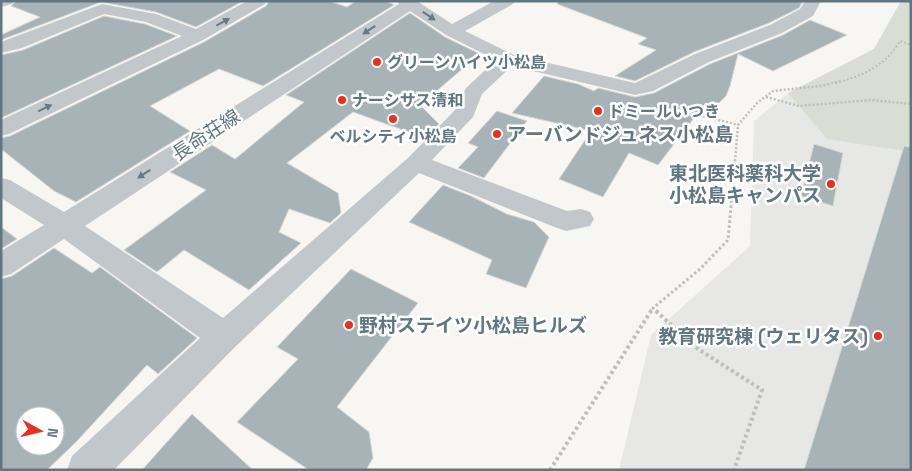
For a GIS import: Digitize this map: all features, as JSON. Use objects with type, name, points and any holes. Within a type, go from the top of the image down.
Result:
[{"type":"street","points":[[1,2],[6,1]]},
{"type":"street","points":[[1,129],[197,36],[259,1]]},
{"type":"street","points":[[452,31],[507,1]]},
{"type":"street","points":[[408,3],[452,31],[508,59],[635,89],[646,86],[702,58],[776,29],[807,12],[813,1]]},
{"type":"street","name":"長命荘線","points":[[1,266],[408,3]]},
{"type":"street","points":[[1,48],[16,44],[102,9],[150,18],[197,36]]},
{"type":"street","points":[[86,470],[224,337],[416,163],[466,112],[473,92],[508,59]]},
{"type":"street","points":[[416,163],[566,221],[581,219]]},
{"type":"street","points":[[1,186],[64,225],[224,337]]},
{"type":"path","points":[[550,470],[653,308],[700,269],[728,240],[738,125],[765,96],[773,91],[820,86],[847,80],[871,70],[890,56],[900,41],[911,45]]},
{"type":"path","points":[[635,89],[668,108],[738,125]]},
{"type":"path","points":[[765,96],[799,106],[872,100],[911,104]]},
{"type":"path","points":[[653,308],[695,347],[762,390],[734,470]]},
{"type":"shaded area","name":"東北医科薬科大学 小松島キャンパス","points":[[901,1],[911,1],[911,470],[619,470],[651,335],[750,246],[754,121],[788,93],[874,49]]},
{"type":"shaded area","points":[[901,1],[911,1],[911,152],[827,139],[788,93],[874,49]]},
{"type":"building","points":[[16,1],[243,1],[196,27],[156,12],[101,2],[1,40],[1,35],[40,17],[11,6]]},
{"type":"building","points":[[269,1],[329,1],[347,7],[356,1],[387,1],[394,5],[263,86],[219,69],[150,106],[190,131],[76,202],[54,191],[1,149],[1,138],[10,136],[204,42],[266,6]]},
{"type":"building","points":[[558,1],[803,1],[799,8],[769,23],[694,52],[635,81],[615,76],[656,50],[638,44],[647,38],[557,4]]},
{"type":"building","points":[[410,13],[445,37],[480,54],[420,105],[439,124],[425,138],[353,112],[287,163],[338,193],[341,213],[330,223],[289,209],[279,232],[301,243],[249,290],[184,250],[157,272],[124,250],[206,190],[170,172],[212,145],[235,159],[304,102],[286,95]]},
{"type":"building","points":[[104,16],[145,24],[177,36],[1,118],[1,55],[23,50]]},
{"type":"building","points":[[810,20],[847,35],[773,71],[738,54],[726,96],[713,109],[704,105],[658,165],[629,153],[603,197],[559,179],[591,131],[512,113],[544,76],[578,84],[594,91],[598,88],[635,97],[654,93],[710,64],[783,35]]},
{"type":"building","name":"アーバンドジュネス小松島","points":[[497,111],[527,121],[484,178],[458,168],[478,147],[468,143]]},
{"type":"building","points":[[814,144],[843,153],[833,206],[801,196]]},
{"type":"building","name":"教育研究棟 (ウェリタス)","points":[[904,146],[911,147],[911,470],[804,470]]},
{"type":"building","points":[[443,185],[471,196],[507,214],[534,222],[549,237],[526,288],[486,274],[492,260],[409,222]]},
{"type":"building","points":[[1,227],[17,239],[1,249]]},
{"type":"building","points":[[54,248],[92,273],[100,267],[197,338],[158,374],[147,365],[65,453],[65,406],[15,406],[15,456],[61,456],[47,470],[1,470],[1,279],[12,276]]},
{"type":"building","points":[[351,269],[418,303],[337,407],[369,432],[373,458],[366,470],[309,470],[237,422],[298,359],[277,347]]},
{"type":"building","points":[[192,414],[253,470],[142,470]]},
{"type":"place","name":"グリーンハイツ小松島","points":[[377,62]]},
{"type":"place","name":"ナーシサス清和","points":[[342,100]]},
{"type":"place","name":"ドミールいつき","points":[[598,111]]},
{"type":"place","name":"ベルシティ小松島","points":[[393,119]]},
{"type":"place","name":"アーバンドジュネス小松島","points":[[497,134]]},
{"type":"place","name":"東北医科薬科大学 小松島キャンパス","points":[[831,184]]},
{"type":"place","name":"野村ステイツ小松島ヒルズ","points":[[349,325]]},
{"type":"place","name":"教育研究棟 (ウェリタス)","points":[[878,336]]}]
